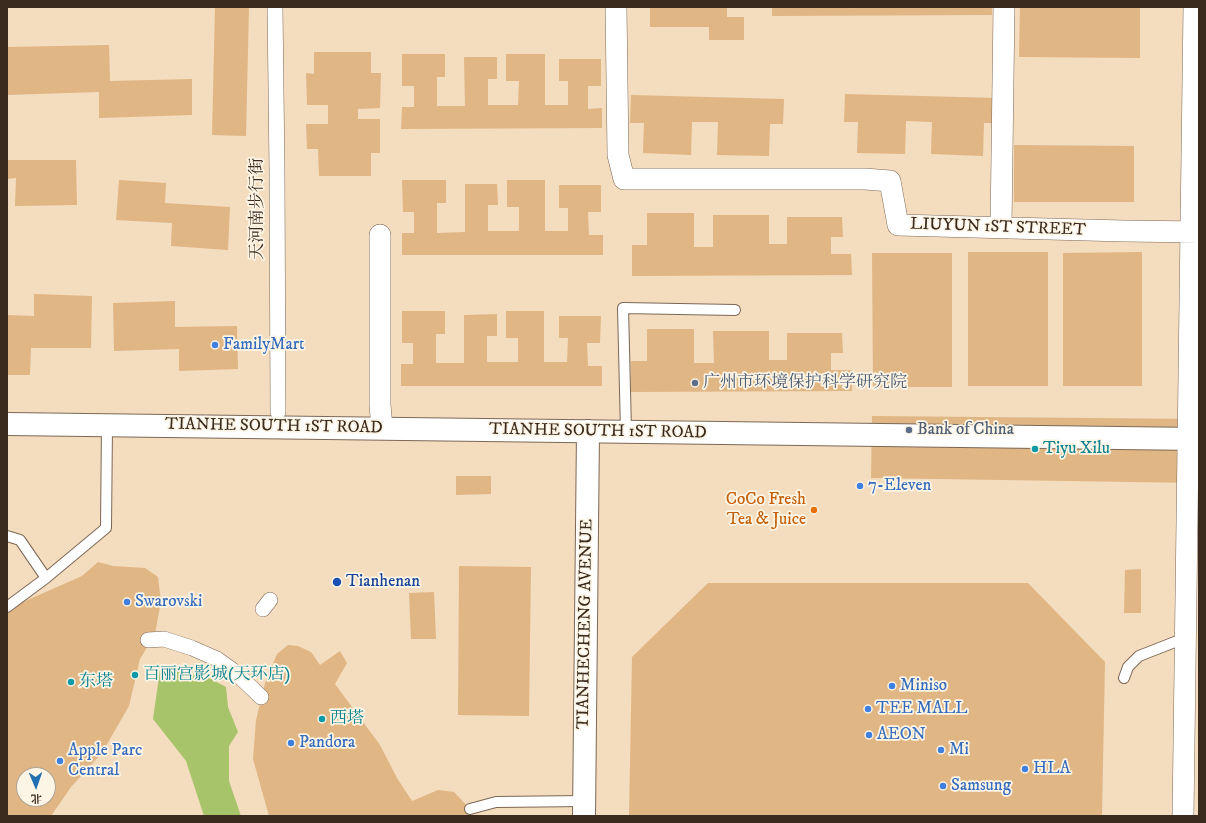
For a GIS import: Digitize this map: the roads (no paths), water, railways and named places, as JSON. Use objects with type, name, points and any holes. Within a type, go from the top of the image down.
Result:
[{"type":"street","name":"天河南步行街","points":[[275,7],[278,186],[278,412]]},
{"type":"street","name":"LIUYUN 1ST STREET","points":[[616,7],[618,155],[624,179],[865,179],[890,181],[898,225],[1195,232]]},
{"type":"street","points":[[1001,227],[1004,7]]},
{"type":"street","points":[[1183,816],[1185,638],[1194,439],[1194,7]]},
{"type":"street","points":[[380,235],[380,405],[382,428]]},
{"type":"street","name":"TIANHE SOUTH 1ST ROAD","points":[[7,424],[1194,439]]},
{"type":"street","name":"TIANHECHENG AVENUE","points":[[584,809],[588,431]]},
{"type":"street","points":[[148,640],[164,639],[192,648],[217,659],[236,672],[261,697]]},
{"type":"lane","points":[[626,432],[623,308],[736,310]]},
{"type":"lane","points":[[7,607],[46,578],[106,528],[107,425]]},
{"type":"lane","points":[[7,536],[20,540],[46,578]]},
{"type":"lane","points":[[1124,678],[1128,667],[1139,656],[1185,638]]},
{"type":"lane","points":[[470,809],[496,802],[584,809]]},
{"type":"place","name":"FamilyMart","points":[[215,345]]},
{"type":"place","name":"广州市环境保护科学研究院","points":[[695,383]]},
{"type":"place","name":"Bank of China","points":[[909,430]]},
{"type":"place","name":"Tiyu Xilu","points":[[1035,449]]},
{"type":"place","name":"7-Eleven","points":[[860,486]]},
{"type":"place","name":"CoCo Fresh Tea & Juice","points":[[814,510]]},
{"type":"place","name":"Tianhenan","points":[[337,582]]},
{"type":"place","name":"Swarovski","points":[[127,602]]},
{"type":"place","name":"百丽宫影城(天环店)","points":[[135,675]]},
{"type":"place","name":"东塔","points":[[71,682]]},
{"type":"place","name":"Miniso","points":[[892,686]]},
{"type":"place","name":"TEE MALL","points":[[868,709]]},
{"type":"place","name":"西塔","points":[[322,719]]},
{"type":"place","name":"AEON","points":[[869,735]]},
{"type":"place","name":"Pandora","points":[[291,743]]},
{"type":"place","name":"Mi","points":[[941,750]]},
{"type":"place","name":"Apple Parc Central","points":[[60,761]]},
{"type":"place","name":"HLA","points":[[1025,769]]},
{"type":"place","name":"Samsung","points":[[943,786]]}]
